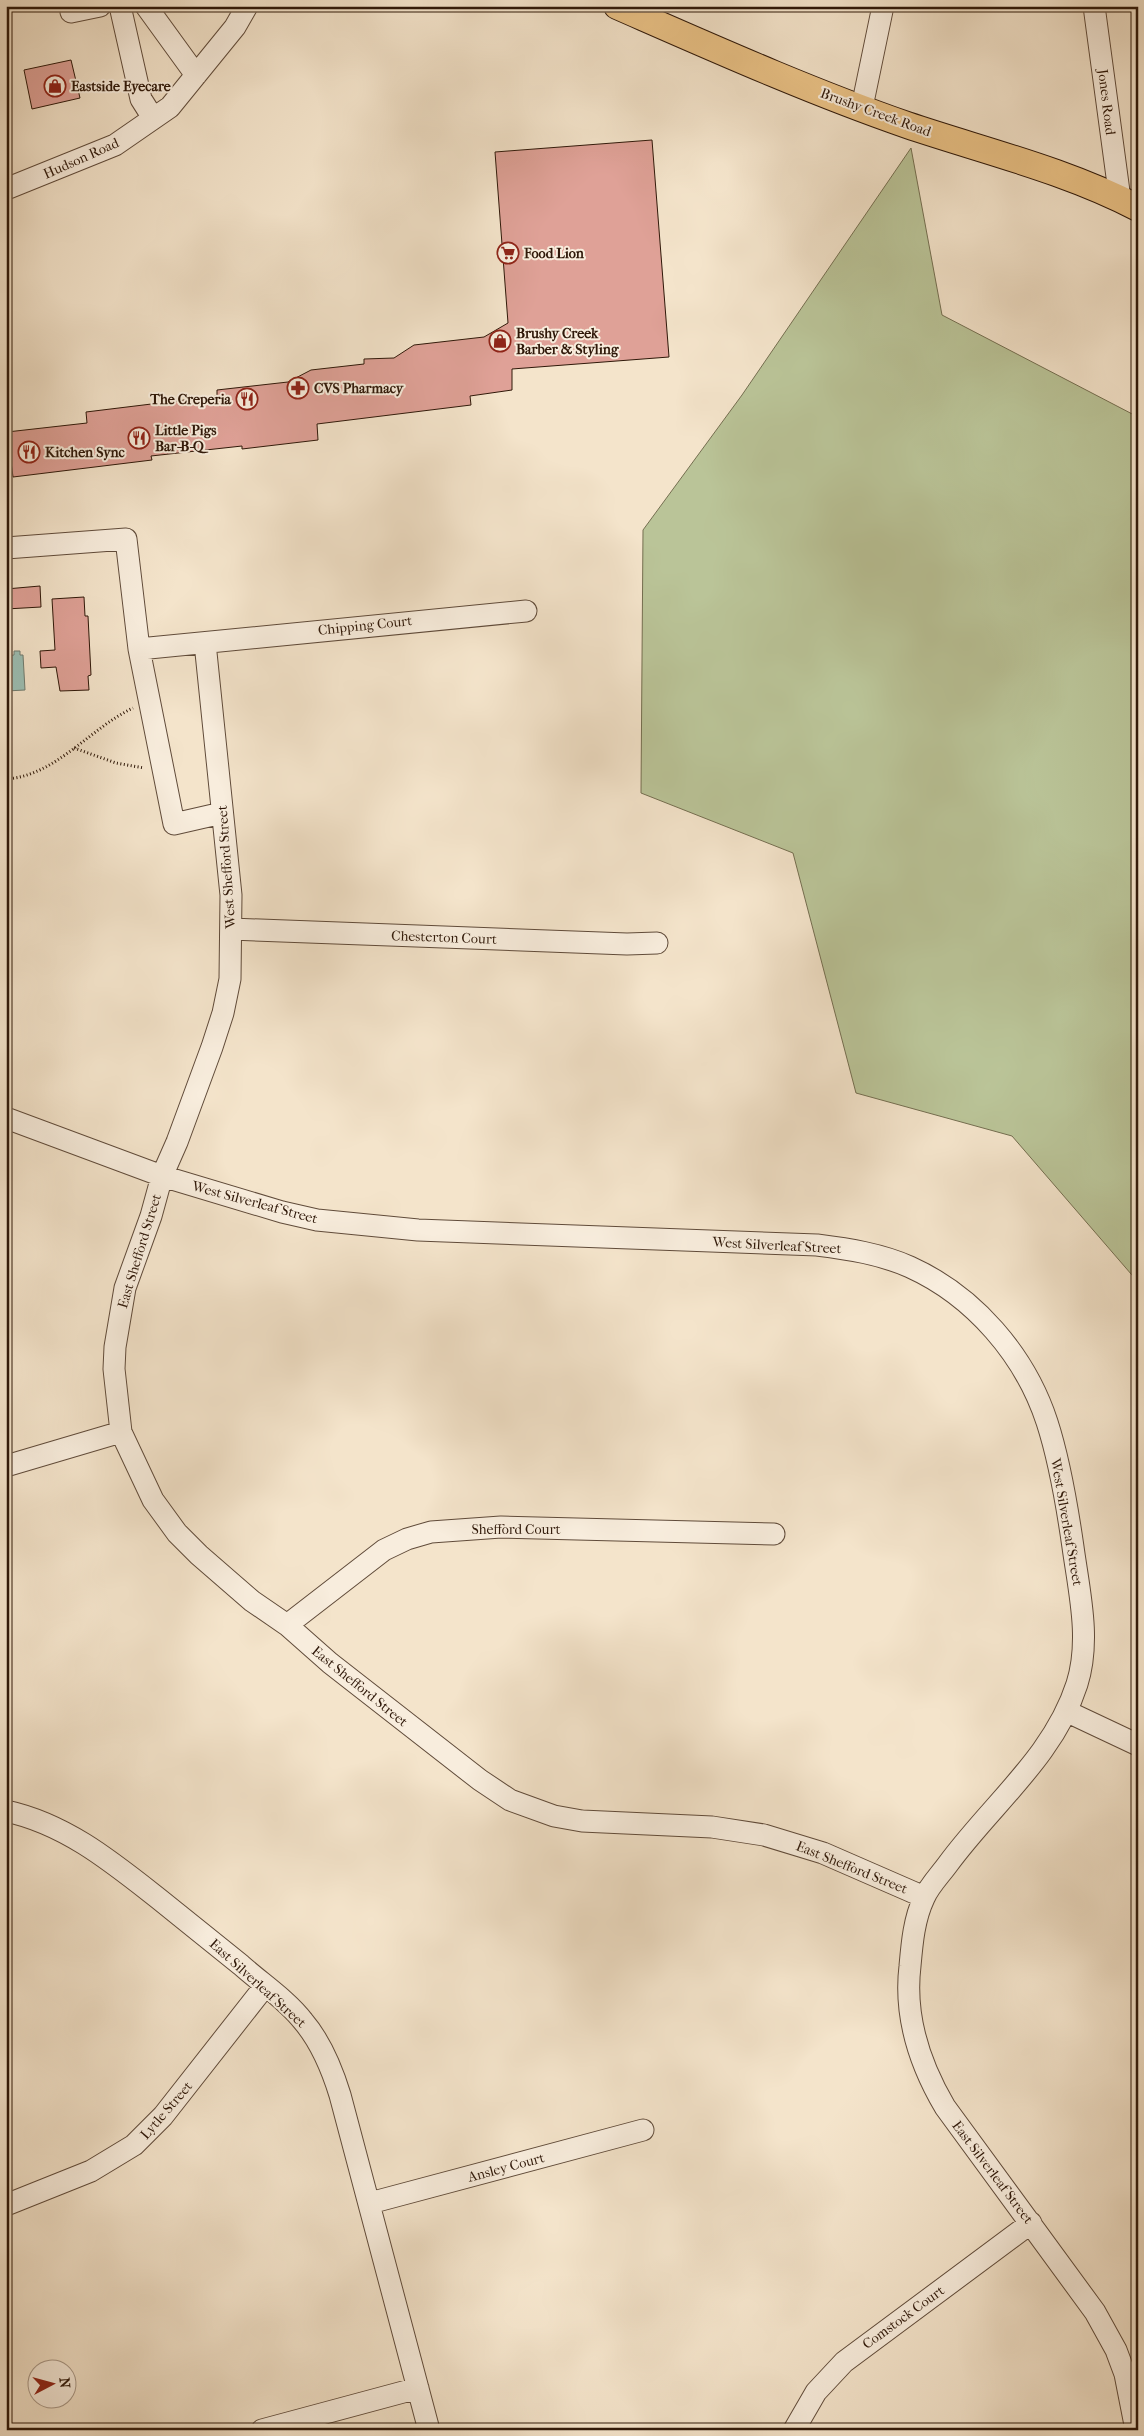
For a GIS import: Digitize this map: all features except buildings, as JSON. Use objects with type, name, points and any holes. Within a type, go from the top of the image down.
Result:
[{"type":"main road","name":"Brushy Creek Road","points":[[617,6],[816,90],[906,124],[1039,167],[1129,204]]},
{"type":"street","points":[[71,12],[100,6]]},
{"type":"street","points":[[120,6],[140,99],[153,118]]},
{"type":"street","points":[[146,6],[196,75]]},
{"type":"street","name":"Hudson Road","points":[[6,189],[115,145],[170,106],[235,27],[247,6]]},
{"type":"street","points":[[862,107],[883,6]]},
{"type":"street","name":"Jones Road","points":[[1094,6],[1129,204]]},
{"type":"street","points":[[6,548],[126,539],[139,649],[174,824],[222,813]]},
{"type":"street","name":"Chipping Court","points":[[205,642],[526,610]]},
{"type":"street","points":[[139,649],[205,642]]},
{"type":"street","name":"West Shefford Street","points":[[162,1176],[177,1142],[222,1014],[230,979],[231,895],[205,642]]},
{"type":"street","name":"Chesterton Court","points":[[230,929],[627,944],[657,943]]},
{"type":"street","name":"West Silverleaf Street","points":[[6,1118],[162,1176],[282,1212],[355,1225],[418,1230],[817,1246],[869,1253],[910,1267],[929,1277],[967,1304],[1008,1346],[1031,1386],[1046,1421],[1057,1461],[1070,1526],[1083,1619],[1078,1680],[1068,1712],[1050,1743],[957,1852],[924,1897]]},
{"type":"street","name":"East Shefford Street","points":[[162,1176],[151,1216],[125,1288],[117,1322],[114,1369],[121,1432],[153,1500],[177,1533],[199,1555],[252,1601],[286,1625],[330,1663],[480,1780],[510,1800],[530,1809],[582,1821],[712,1828],[764,1836],[823,1853],[924,1897]]},
{"type":"street","points":[[6,1466],[121,1432]]},
{"type":"street","name":"Shefford Court","points":[[286,1625],[384,1550],[407,1539],[431,1532],[501,1526],[774,1534]]},
{"type":"street","points":[[1068,1712],[1138,1745]]},
{"type":"street","name":"East Silverleaf Street","points":[[6,1811],[44,1822],[78,1839],[122,1870],[265,1986],[302,2018],[315,2035],[330,2067],[340,2095],[429,2430]]},
{"type":"street","name":"East Silverleaf Street","points":[[924,1897],[914,1927],[908,1987],[913,2030],[929,2080],[945,2107],[1095,2312],[1116,2350],[1125,2374],[1136,2430]]},
{"type":"street","name":"Lytle Street","points":[[6,2204],[91,2171],[134,2145],[163,2116],[265,1986]]},
{"type":"street","name":"Ansley Court","points":[[370,2203],[643,2130]]},
{"type":"street","name":"Comstock Court","points":[[794,2430],[816,2392],[844,2362],[1031,2223]]},
{"type":"street","points":[[262,2430],[418,2388]]},
{"type":"path","points":[[6,780],[16,779],[42,768],[74,748],[117,715],[148,701]]},
{"type":"path","points":[[74,748],[116,764],[162,770]]},
{"type":"green space","points":[[911,148],[942,315],[1138,417],[1138,1282],[1012,1136],[856,1093],[793,853],[641,793],[643,530],[742,395]]},
{"type":"water","points":[[14,651],[20,651],[20,655],[23,655],[25,690],[6,691],[6,656],[14,655]]},
{"type":"place","name":"Eastside Eyecare","points":[[55,86]]},
{"type":"place","name":"Food Lion","points":[[508,253]]},
{"type":"place","name":"Brushy Creek Barber & Styling","points":[[500,341]]},
{"type":"place","name":"CVS Pharmacy","points":[[298,388]]},
{"type":"place","name":"The Creperia","points":[[247,399]]},
{"type":"place","name":"Little Pigs Bar-B-Q","points":[[139,438]]},
{"type":"place","name":"Kitchen Sync","points":[[29,452]]}]
